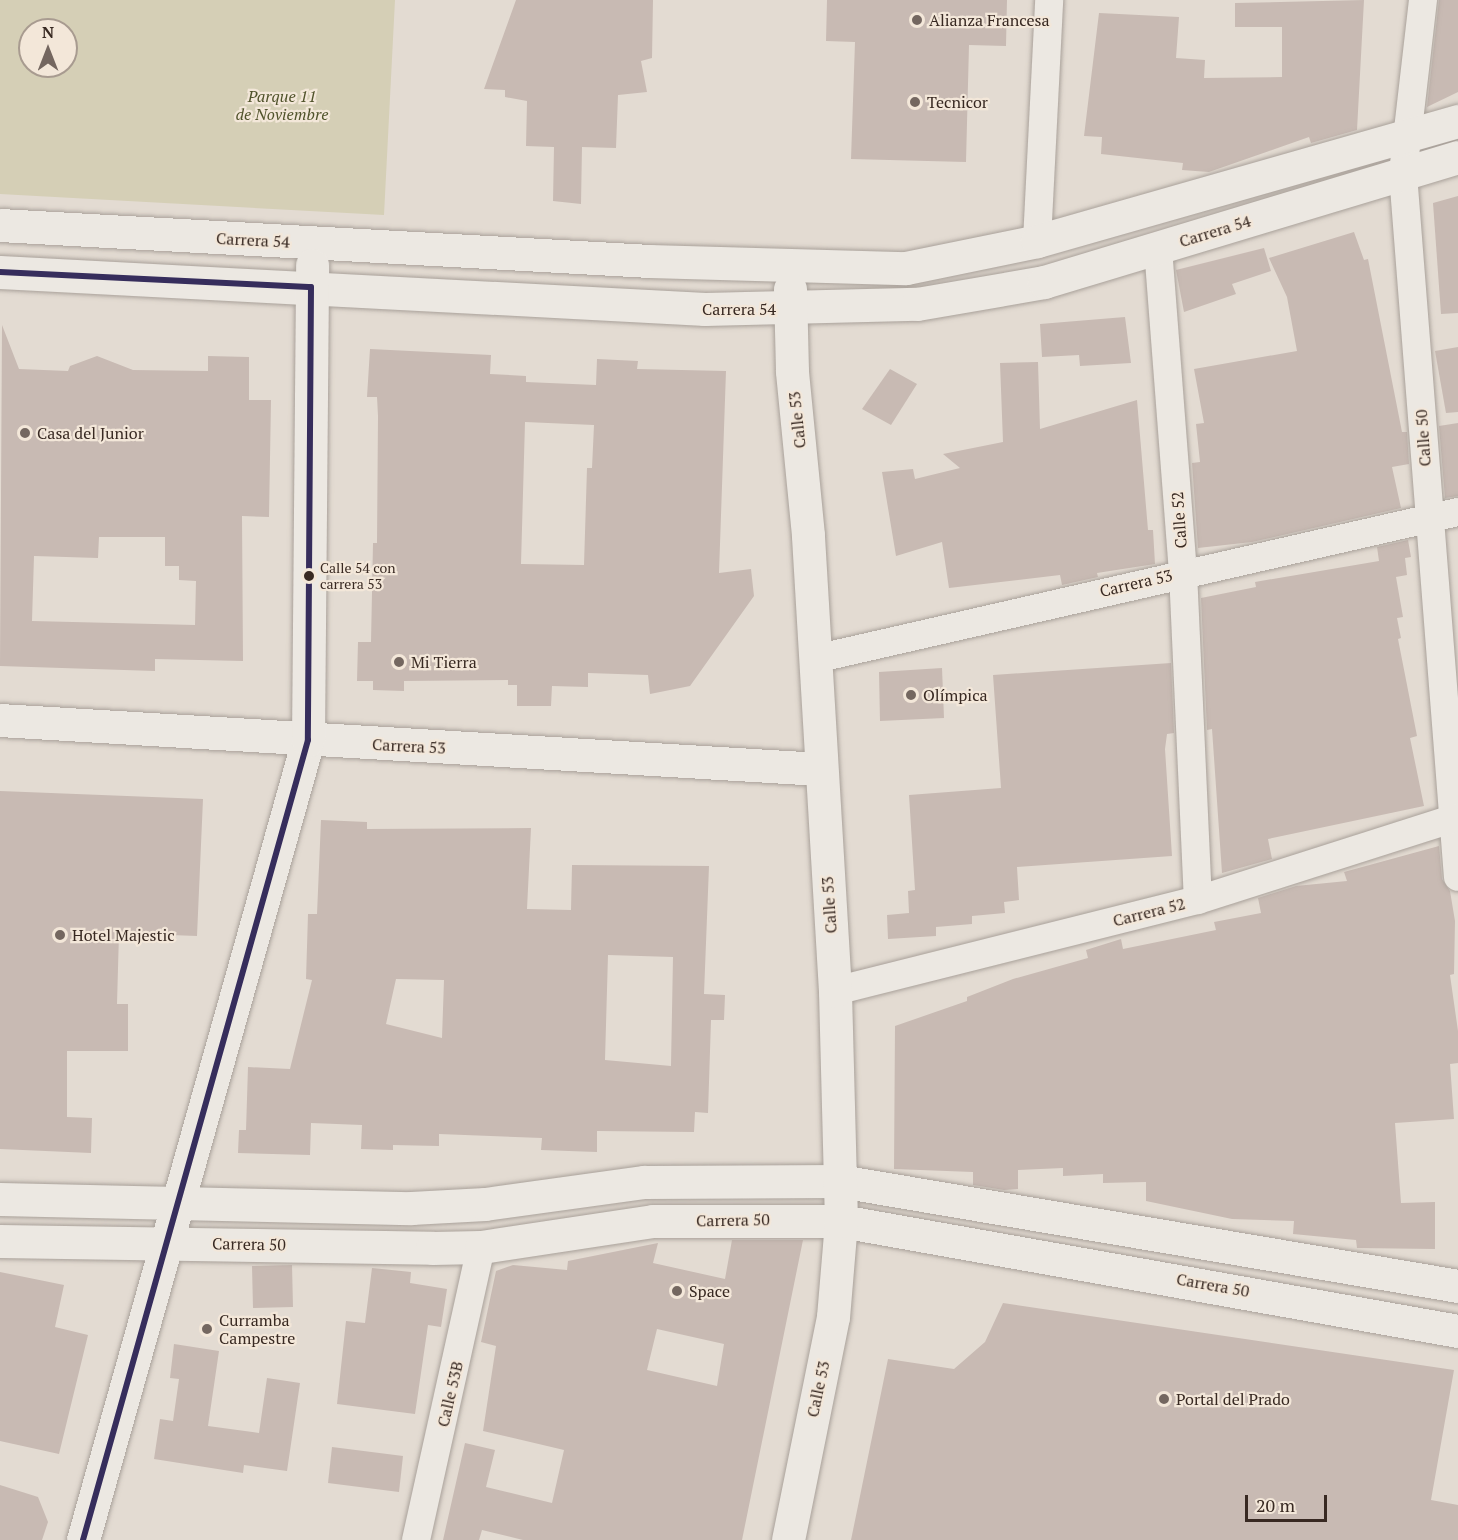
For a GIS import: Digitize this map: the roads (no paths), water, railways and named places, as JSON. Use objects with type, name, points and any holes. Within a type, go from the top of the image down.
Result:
[{"type":"street","points":[[1037,241],[1049,0]]},
{"type":"street","name":"Calle 50","points":[[1423,0],[1405,137],[1403,174],[1458,877]]},
{"type":"street","name":"Carrera 54","points":[[0,225],[790,266],[906,268],[1037,241],[1458,121]]},
{"type":"street","name":"Carrera 54","points":[[0,273],[311,287],[705,309],[791,309],[916,304],[982,296],[1158,248],[1458,157]]},
{"type":"street","points":[[83,1540],[308,740],[313,243]]},
{"type":"street","name":"Calle 52","points":[[1158,248],[1183,572],[1198,900]]},
{"type":"street","name":"Calle 53","points":[[788,1540],[833,1317],[841,1221],[835,991],[819,769],[815,659],[790,266]]},
{"type":"street","name":"Carrera 53","points":[[815,659],[1183,572],[1458,512]]},
{"type":"street","name":"Carrera 53","points":[[0,720],[819,769]]},
{"type":"street","name":"Carrera 52","points":[[835,991],[1198,900],[1455,818]]},
{"type":"street","points":[[0,1199],[180,1201],[411,1208],[485,1204],[644,1182],[840,1181],[1458,1286]]},
{"type":"street","name":"Carrera 50","points":[[0,1241],[481,1247],[653,1221],[841,1221],[1458,1331]]},
{"type":"street","name":"Calle 53B","points":[[416,1540],[481,1247]]},
{"type":"place","name":"Alianza Francesa","points":[[917,20]]},
{"type":"place","name":"Tecnicor","points":[[915,102]]},
{"type":"place","name":"Casa del Junior","points":[[25,433]]},
{"type":"place","name":"Calle 54 con carrera 53","points":[[309,576]]},
{"type":"place","name":"Mi Tierra","points":[[399,662]]},
{"type":"place","name":"Olímpica","points":[[911,695]]},
{"type":"place","name":"Hotel Majestic","points":[[60,935]]},
{"type":"place","name":"Space","points":[[677,1291]]},
{"type":"place","name":"Curramba Campestre","points":[[207,1329]]},
{"type":"place","name":"Portal del Prado","points":[[1164,1399]]},
{"type":"park label","name":"Parque 11 de Noviembre","points":[[282,105]]}]
